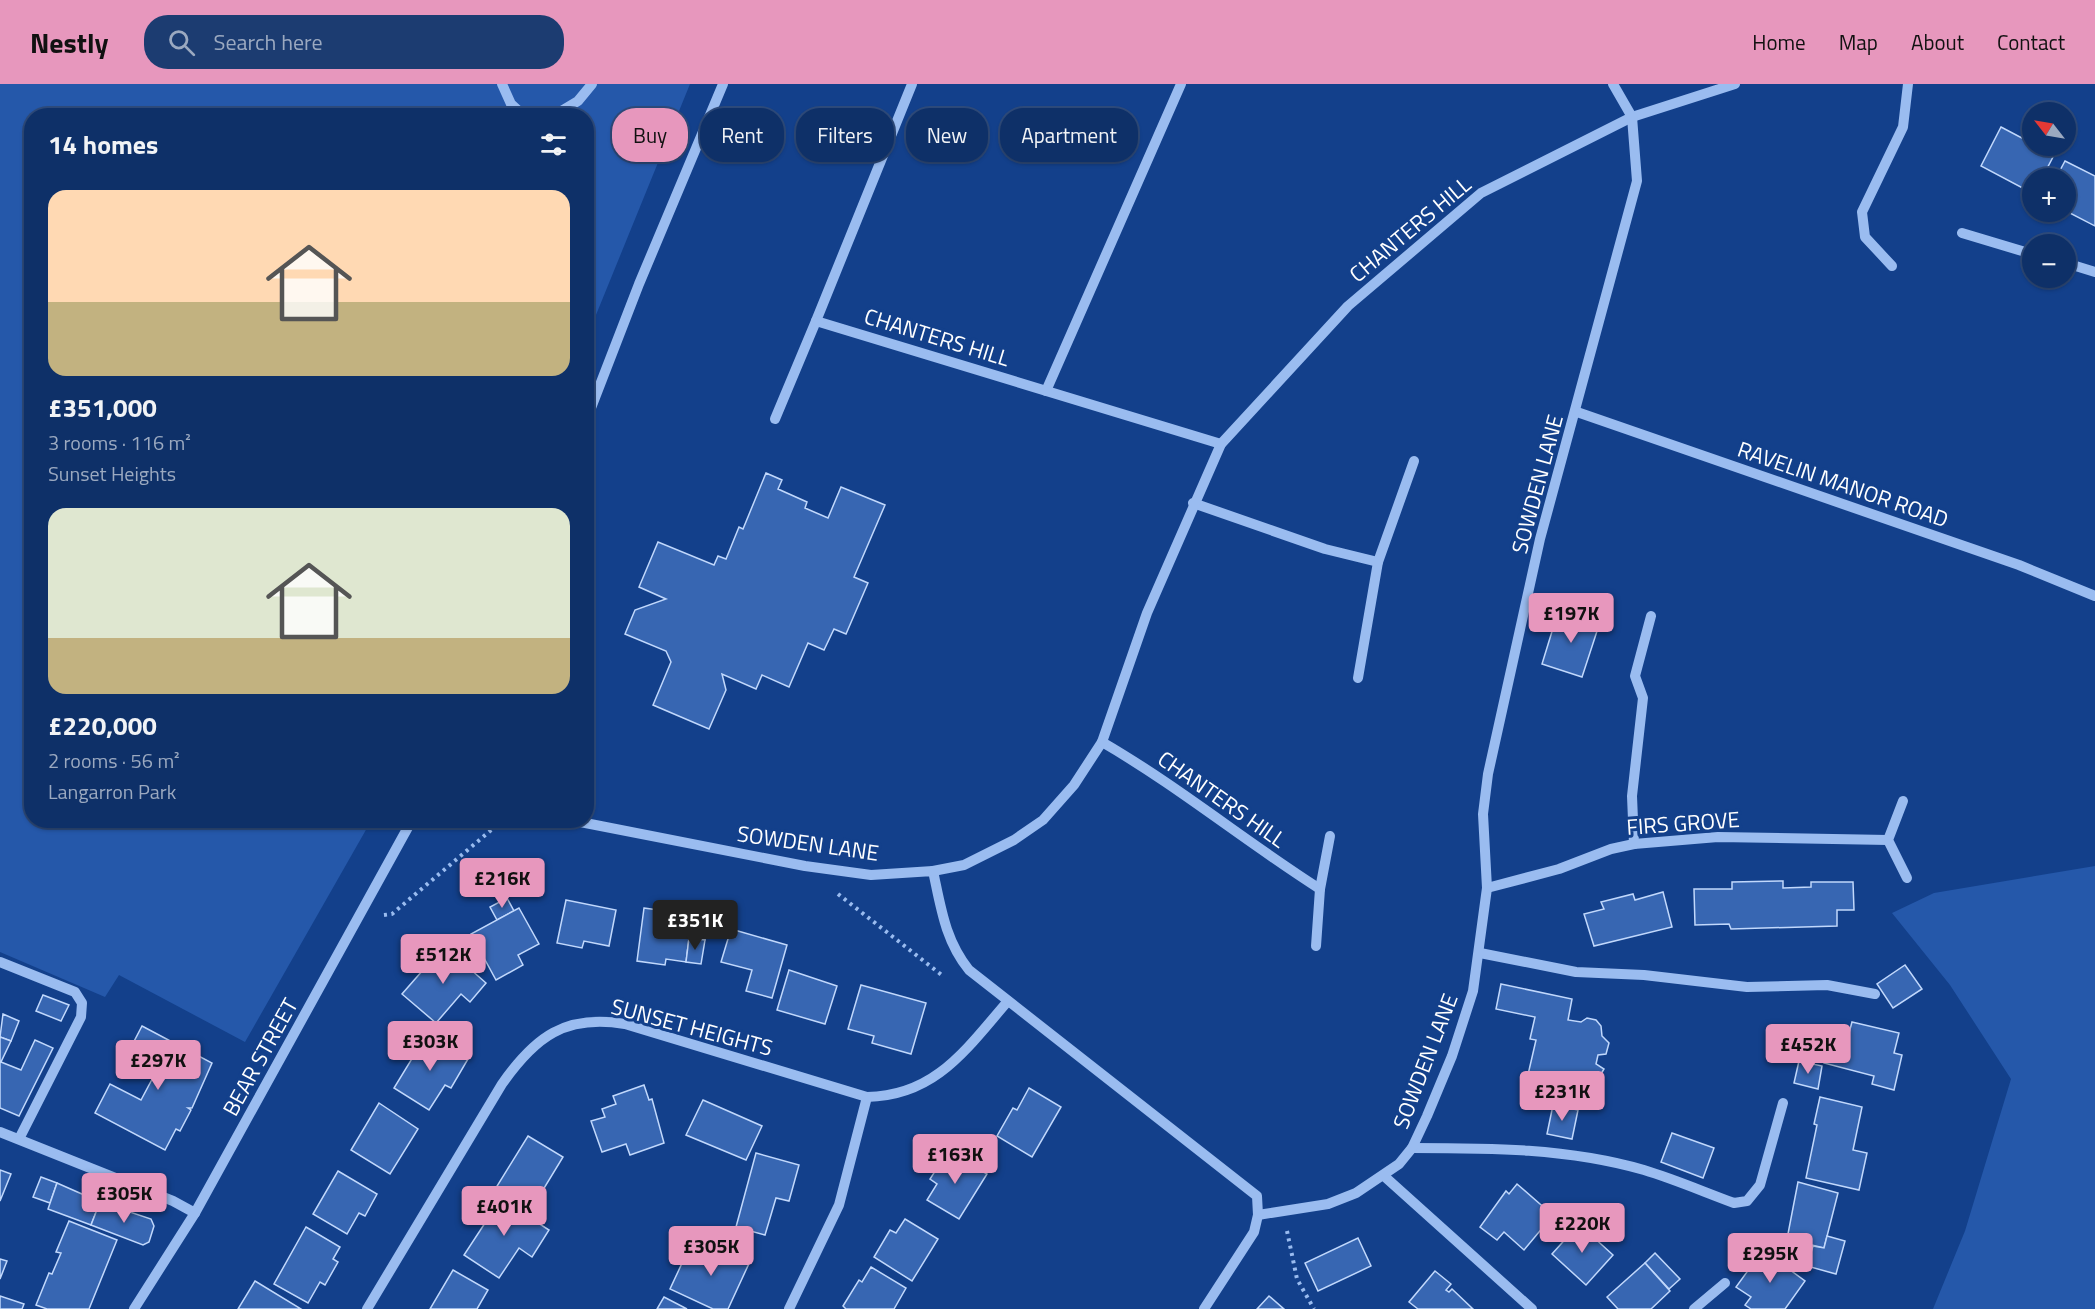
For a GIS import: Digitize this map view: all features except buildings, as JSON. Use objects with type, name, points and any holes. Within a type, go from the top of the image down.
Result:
[{"type":"street","points":[[502,84],[516,108]]},
{"type":"street","points":[[566,108],[578,101],[592,84]]},
{"type":"street","points":[[594,400],[639,284],[723,84]]},
{"type":"street","points":[[775,419],[912,84]]},
{"type":"street","points":[[1046,391],[1181,84]]},
{"type":"street","points":[[1613,84],[1632,117],[1735,84]]},
{"type":"street","points":[[1892,266],[1865,237],[1862,212],[1903,127],[1908,84]]},
{"type":"street","name":"CHANTERS HILL","points":[[933,871],[964,865],[1014,840],[1043,820],[1074,785],[1102,742],[1147,613],[1193,503],[1221,444],[1348,306],[1481,193],[1632,117]]},
{"type":"street","name":"SOWDEN LANE","points":[[1258,1215],[1284,1213],[1328,1204],[1356,1193],[1400,1164],[1412,1148],[1452,1056],[1473,991],[1480,953],[1487,888],[1483,814],[1488,774],[1540,539],[1577,412],[1637,181],[1632,117]]},
{"type":"street","points":[[1962,233],[2022,251]]},
{"type":"street","points":[[2076,266],[2095,272]]},
{"type":"street","name":"CHANTERS HILL","points":[[816,321],[1221,444]]},
{"type":"street","name":"RAVELIN MANOR ROAD","points":[[1577,412],[2019,565],[2095,596]]},
{"type":"street","points":[[1358,678],[1378,562],[1414,461]]},
{"type":"street","points":[[1193,503],[1325,549],[1378,562]]},
{"type":"street","points":[[1634,844],[1632,796],[1643,698],[1635,676],[1652,616]]},
{"type":"street","name":"CHANTERS HILL","points":[[1102,742],[1138,763],[1266,854],[1320,889]]},
{"type":"street","points":[[1903,801],[1888,840],[1906,878]]},
{"type":"street","name":"SOWDEN LANE","points":[[594,825],[806,866],[871,875],[933,871]]},
{"type":"street","name":"BEAR STREET","points":[[134,1309],[195,1213],[408,828]]},
{"type":"street","points":[[1316,946],[1320,889],[1330,836]]},
{"type":"street","name":"FIRS GROVE","points":[[1487,888],[1559,869],[1611,849],[1634,844],[1718,837],[1888,840]]},
{"type":"street","points":[[933,871],[944,927],[957,955],[982,982],[1109,1082],[1241,1180],[1257,1196],[1258,1215],[1254,1232],[1204,1309]]},
{"type":"street","points":[[1480,953],[1576,972],[1644,975],[1747,987],[1827,985],[1875,994]]},
{"type":"street","points":[[0,962],[75,992],[81,996],[82,1003],[81,1017],[19,1139]]},
{"type":"street","name":"SUNSET HEIGHTS","points":[[367,1309],[502,1084],[517,1063],[547,1034],[579,1022],[625,1024],[867,1097],[901,1093],[937,1076],[958,1058],[1008,1001]]},
{"type":"street","points":[[789,1309],[839,1205],[867,1097]]},
{"type":"street","points":[[1412,1148],[1487,1148],[1582,1156],[1645,1170],[1734,1203],[1748,1201],[1760,1185],[1783,1103]]},
{"type":"street","points":[[0,1132],[195,1213]]},
{"type":"street","points":[[1384,1176],[1532,1309]]},
{"type":"street","points":[[1694,1309],[1725,1283]]},
{"type":"path","points":[[359,918],[392,914],[494,828]]},
{"type":"path","points":[[834,892],[943,976],[982,982]]},
{"type":"path","points":[[1284,1213],[1297,1279],[1314,1309]]},
{"type":"shaded area","points":[[0,84],[690,84],[680,108],[612,108],[612,162],[658,162],[594,320],[594,108],[24,108],[24,828],[367,828],[245,1042],[119,975],[105,997],[0,952]]},
{"type":"shaded area","points":[[2095,866],[2095,1309],[1933,1309],[1965,1231],[2011,1079],[1950,985],[1892,913],[1934,893]]}]
